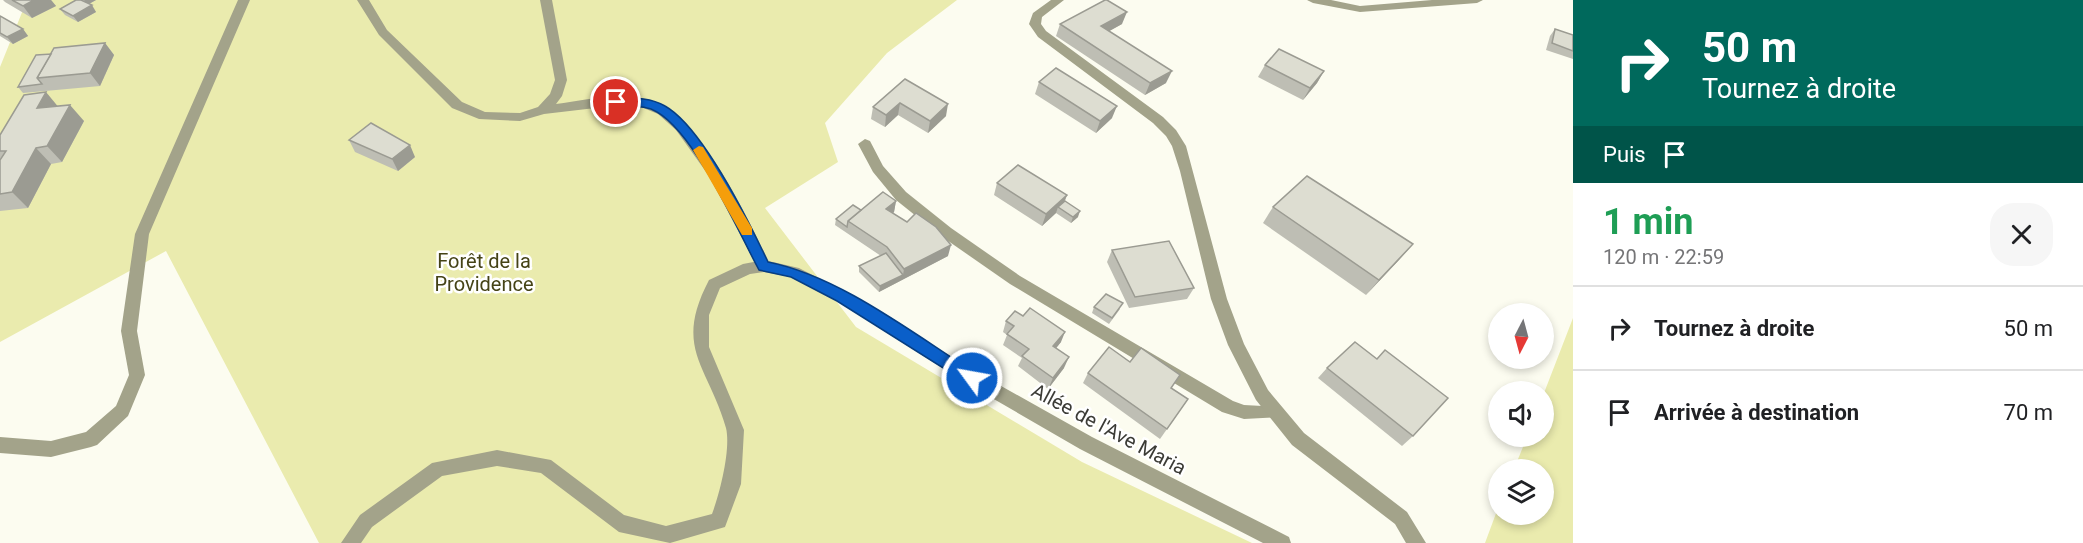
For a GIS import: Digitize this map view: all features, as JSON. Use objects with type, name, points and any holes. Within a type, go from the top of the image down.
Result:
[{"type":"street","points":[[0,445],[51,449],[91,440],[122,411],[137,375],[129,331],[142,234],[244,0]]},
{"type":"street","points":[[363,0],[383,32],[457,105],[484,116],[520,117],[543,110],[616,102],[643,102],[662,109],[688,134],[740,218],[764,266]]},
{"type":"street","points":[[543,110],[556,96],[561,80],[546,0]]},
{"type":"street","points":[[1058,0],[1037,15],[1035,24],[1042,34],[1158,120],[1179,146],[1219,299],[1236,345],[1274,412],[1298,439],[1401,518],[1418,543]]},
{"type":"street","points":[[1313,0],[1360,9],[1477,0]]},
{"type":"street","points":[[865,144],[878,169],[901,196],[946,232],[1015,280],[1228,407],[1244,412],[1274,412]]},
{"type":"street","name":"Allée de l'Ave Maria","points":[[350,543],[366,521],[438,469],[496,458],[545,466],[619,523],[666,535],[719,521],[732,484],[735,430],[701,347],[701,315],[714,284],[748,268],[764,266],[794,272],[842,297],[972,378],[1086,442],[1282,543]]},
{"type":"green space","name":"Forêt de la Providence","points":[[27,0],[957,0],[887,53],[825,123],[838,162],[765,208],[856,327],[1082,462],[1252,543],[319,543],[166,251],[0,342],[0,67]]},
{"type":"green space","points":[[1573,318],[1573,543],[1485,543],[1492,525],[1554,525],[1554,459],[1518,459],[1523,447],[1554,447],[1554,381],[1549,381]]},
{"type":"building","points":[[12,0],[34,0],[23,6]]},
{"type":"building","points":[[76,0],[92,5],[73,16],[60,9]]},
{"type":"building","points":[[1105,0],[1127,12],[1101,26],[1172,71],[1150,83],[1060,24]]},
{"type":"building","points":[[0,16],[23,29],[7,37],[0,33]]},
{"type":"building","points":[[1555,29],[1573,35],[1573,51],[1552,43]]},
{"type":"building","points":[[105,43],[90,73],[37,78],[54,48]]},
{"type":"building","points":[[1279,49],[1324,71],[1310,88],[1265,65]]},
{"type":"building","points":[[51,54],[37,78],[42,84],[18,87],[36,55]]},
{"type":"building","points":[[1056,68],[1117,106],[1100,121],[1039,82]]},
{"type":"building","points":[[905,79],[948,104],[930,121],[900,103],[886,115],[873,107]]},
{"type":"building","points":[[46,92],[37,108],[70,105],[47,146],[36,148],[12,192],[0,194],[0,160],[6,151],[0,151],[0,135],[24,95]]},
{"type":"building","points":[[371,123],[410,145],[392,159],[349,140]]},
{"type":"building","points":[[1018,165],[1067,195],[1046,214],[997,183]]},
{"type":"building","points":[[1307,176],[1413,244],[1379,280],[1273,207]]},
{"type":"building","points":[[883,192],[896,201],[886,209],[907,222],[916,213],[936,227],[951,245],[904,269],[887,247],[848,221]]},
{"type":"building","points":[[1065,201],[1080,211],[1073,217],[1058,207]]},
{"type":"building","points":[[853,205],[861,210],[848,221],[847,227],[836,219]]},
{"type":"building","points":[[1169,241],[1194,288],[1135,297],[1112,250]]},
{"type":"building","points":[[886,253],[903,275],[880,286],[859,266]]},
{"type":"building","points":[[1106,294],[1123,303],[1112,318],[1094,307]]},
{"type":"building","points":[[1030,308],[1065,332],[1053,346],[1069,357],[1053,378],[1022,356],[1029,349],[1007,334],[1014,326],[1006,321],[1015,311],[1023,316]]},
{"type":"building","points":[[1355,342],[1377,359],[1385,350],[1448,398],[1413,436],[1327,368]]},
{"type":"building","points":[[1109,347],[1130,362],[1141,348],[1180,375],[1171,388],[1188,399],[1167,429],[1088,373]]},
{"type":"slow traffic","points":[[699,150],[747,232]]},
{"type":"route","points":[[616,102],[643,102],[662,109],[688,134],[740,218],[764,266],[794,272],[842,297],[972,378]]}]
